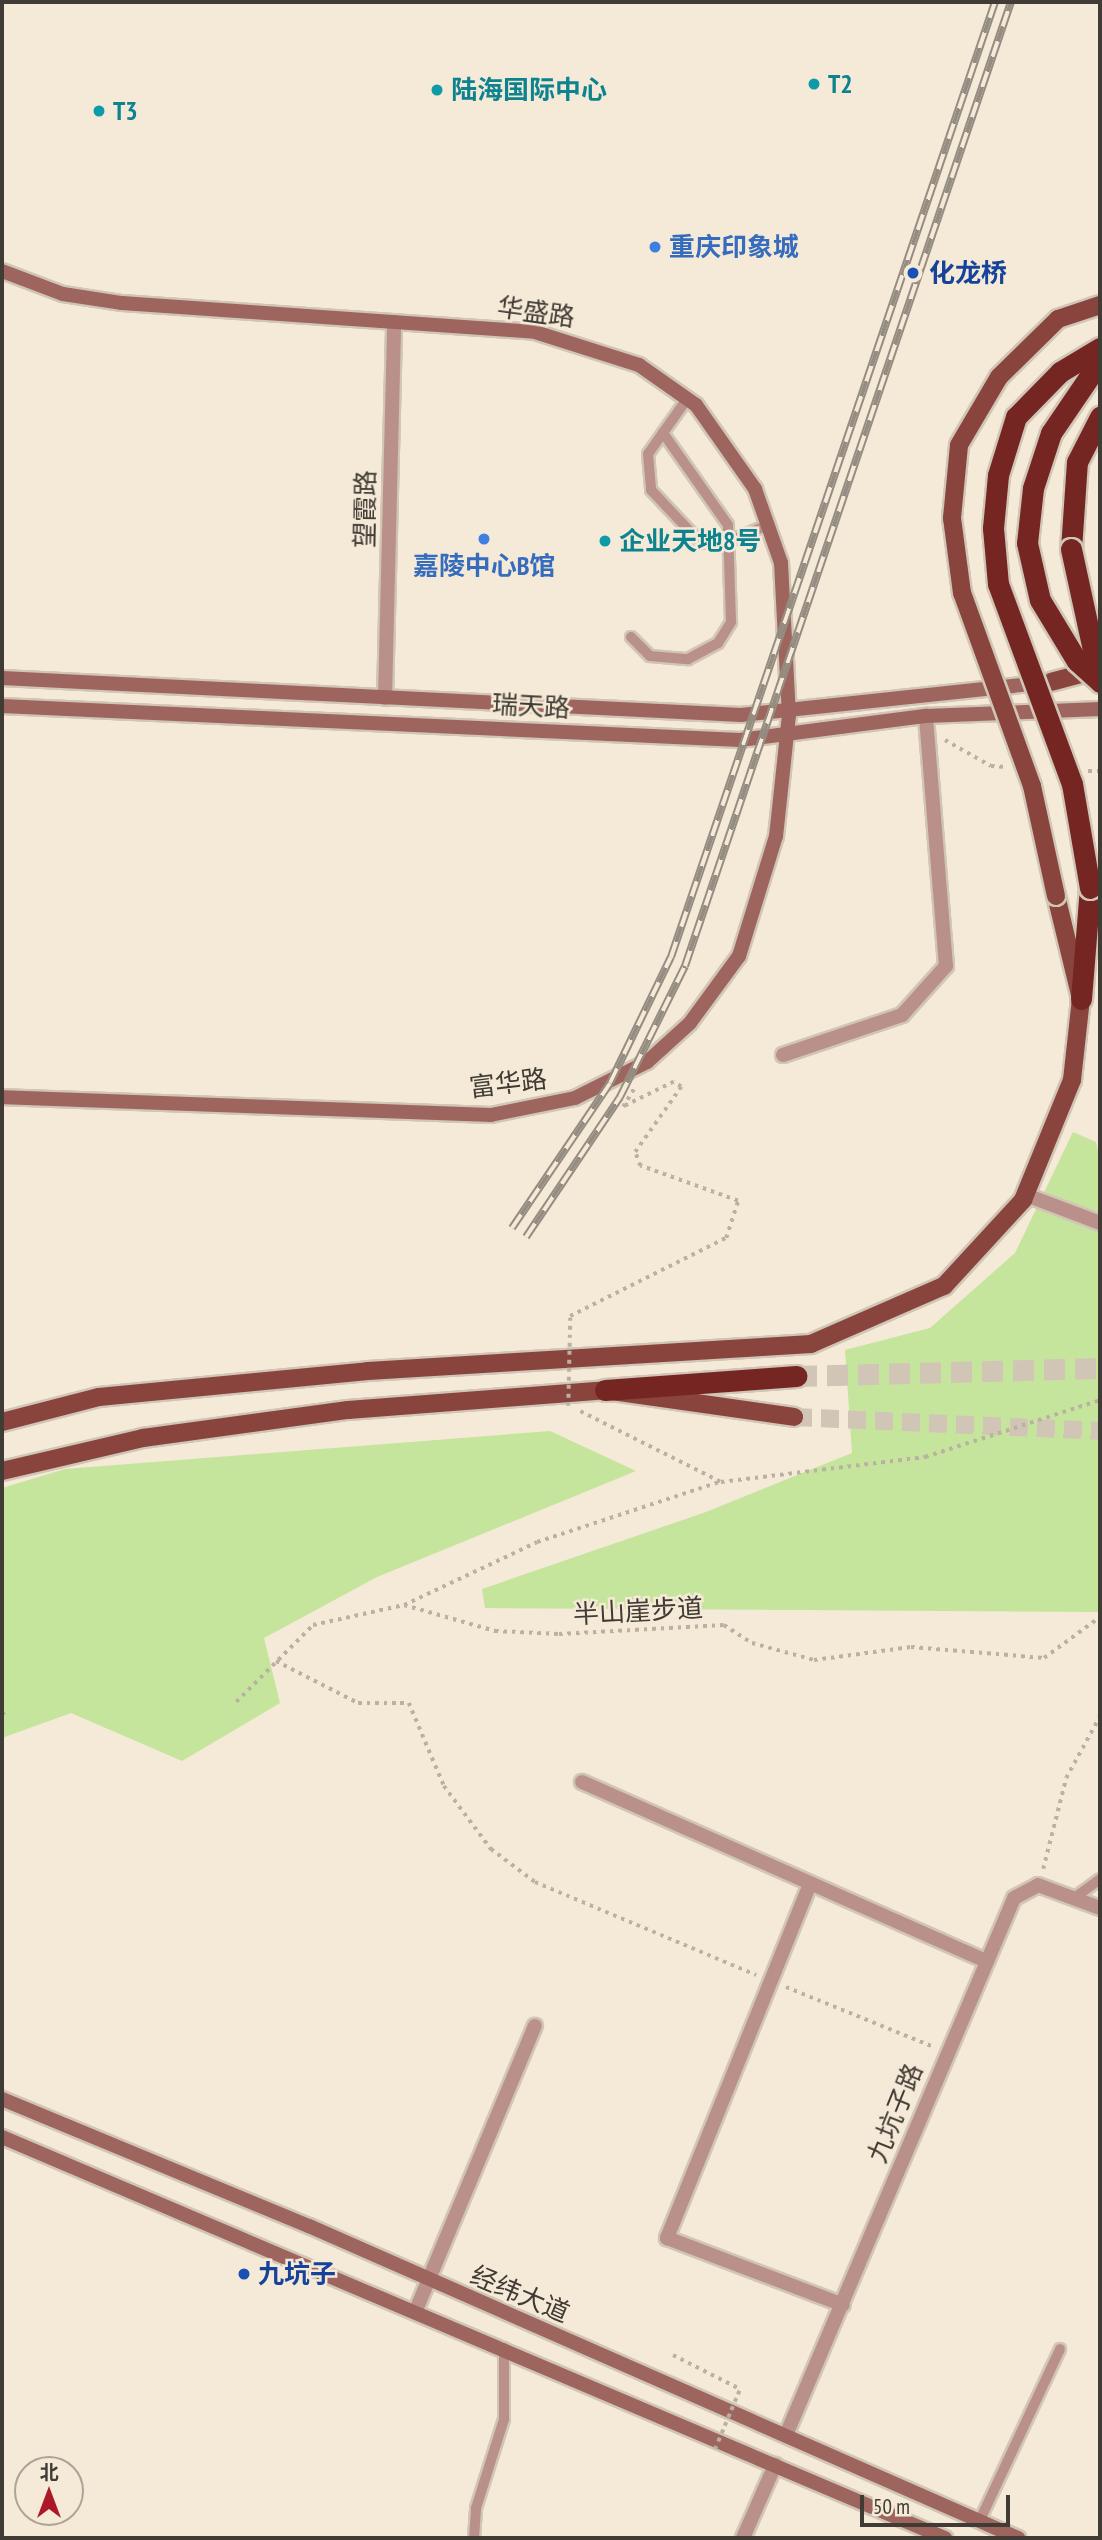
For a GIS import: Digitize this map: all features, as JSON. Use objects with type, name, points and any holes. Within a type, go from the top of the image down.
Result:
[{"type":"highway","points":[[1081,999],[1090,888],[1072,784],[998,584],[993,528],[998,475],[1016,418],[1060,372],[1100,348]]},
{"type":"highway","points":[[1100,361],[1051,433],[1033,488],[1027,543],[1040,600],[1077,661],[1100,681]]},
{"type":"highway","points":[[1100,417],[1077,462],[1070,501],[1071,549],[1100,681]]},
{"type":"highway","points":[[605,1390],[796,1376]]},
{"type":"main road","name":"华盛路","points":[[2,271],[63,294],[122,303],[535,332],[589,345],[639,365],[687,399],[738,459],[770,524],[781,563],[788,738]]},
{"type":"main road","points":[[2,1422],[126,1394],[368,1371],[811,1344],[944,1286],[1026,1195],[1072,1080],[1081,999],[1032,786],[962,593],[952,518],[959,444],[999,377],[1058,319],[1100,305]]},
{"type":"main road","points":[[1051,682],[1100,669]]},
{"type":"main road","name":"瑞天路","points":[[2,678],[789,715],[925,691],[1100,681]]},
{"type":"main road","name":"瑞天路","points":[[2,706],[788,738],[926,716],[1100,709]]},
{"type":"main road","name":"富华路","points":[[2,1097],[491,1115],[575,1098],[647,1062],[690,1023],[738,956],[776,836],[788,738]]},
{"type":"main road","points":[[2,1471],[143,1438],[348,1410],[605,1390],[794,1417]]},
{"type":"main road","name":"经纬大道","points":[[2,2099],[786,2435],[1018,2538]]},
{"type":"main road","points":[[2,2137],[416,2310],[945,2538]]},
{"type":"street","name":"望霞路","points":[[385,698],[394,322]]},
{"type":"street","points":[[783,1055],[902,1015],[946,966],[926,716]]},
{"type":"street","points":[[1026,1195],[1100,1223]]},
{"type":"street","points":[[582,1782],[986,1961]]},
{"type":"street","points":[[810,1884],[667,2238],[843,2305]]},
{"type":"street","points":[[1038,1885],[1100,1908]]},
{"type":"street","name":"九坑子路","points":[[786,2435],[1014,1898],[1038,1885]]},
{"type":"street","points":[[416,2310],[535,2026]]},
{"type":"street","points":[[743,2538],[775,2465]]},
{"type":"lane","points":[[687,399],[663,433],[645,468],[651,490],[690,538],[730,541],[770,524]]},
{"type":"lane","points":[[631,636],[658,659],[700,656],[718,643],[731,622],[730,541],[715,499],[663,433]]},
{"type":"lane","points":[[1074,1898],[1100,1879]]},
{"type":"lane","points":[[474,2538],[476,2508],[504,2419],[504,2348]]},
{"type":"lane","points":[[979,2522],[1060,2348]]},
{"type":"path","points":[[647,1062],[623,1107],[674,1082],[681,1087],[635,1152],[640,1166],[738,1201],[726,1238],[570,1316],[568,1406],[720,1482]]},
{"type":"path","points":[[404,1605],[537,1542],[720,1482],[925,1457],[1100,1400]]},
{"type":"path","name":"半山崖步道","points":[[236,1702],[313,1625],[404,1605],[495,1631],[559,1634],[724,1625],[752,1643],[814,1660],[911,1647],[1044,1658],[1100,1617]]},
{"type":"path","points":[[276,1661],[358,1703],[409,1703],[444,1786],[491,1849],[535,1882],[947,2052]]},
{"type":"path","points":[[1038,1885],[1063,1808],[1066,1778],[1100,1716]]},
{"type":"path","points":[[673,2354],[740,2389],[715,2449]]},
{"type":"green space","points":[[1073,1132],[1096,1142],[1100,1160],[1100,1612],[485,1608],[482,1589],[706,1512],[852,1453],[845,1350],[930,1328],[1015,1253]]},
{"type":"green space","points":[[550,1431],[636,1471],[377,1577],[264,1638],[280,1703],[182,1761],[71,1713],[2,1738],[2,1488],[65,1469]]},
{"type":"tunnel","points":[[796,1376],[1100,1368]]},
{"type":"tunnel","points":[[794,1417],[1100,1431]]},
{"type":"railway","points":[[512,1228],[610,1083],[671,957],[995,2]]},
{"type":"railway","points":[[526,1237],[620,1097],[685,966],[1011,2]]},
{"type":"place","name":"T2","points":[[814,84]]},
{"type":"place","name":"陆海国际中心","points":[[437,90]]},
{"type":"place","name":"T3","points":[[99,111]]},
{"type":"place","name":"重庆印象城","points":[[655,247]]},
{"type":"place","name":"化龙桥","points":[[913,273]]},
{"type":"place","name":"嘉陵中心B馆","points":[[484,539]]},
{"type":"place","name":"企业天地8号","points":[[605,541]]},
{"type":"place","name":"九坑子","points":[[244,2274]]}]
